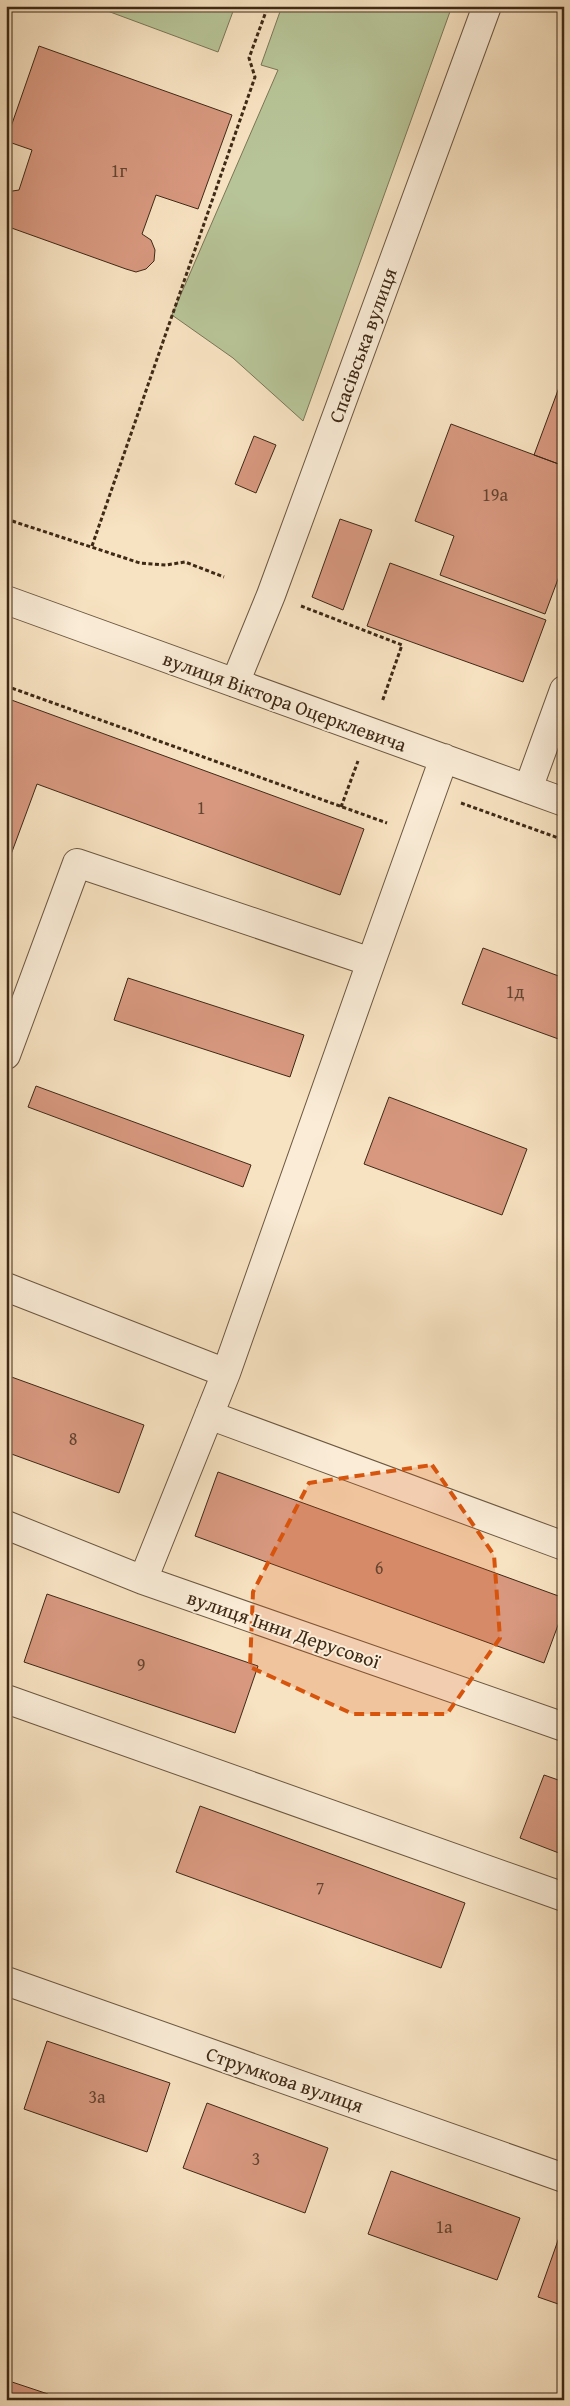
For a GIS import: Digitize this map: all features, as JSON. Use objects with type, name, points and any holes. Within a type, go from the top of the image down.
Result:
[{"type":"street","name":"Спасівська вулиця","points":[[235,683],[270,595],[487,6]]},
{"type":"street","name":"вулиця Віктора Оцерклевича","points":[[6,600],[564,802]]},
{"type":"street","points":[[528,789],[564,690]]},
{"type":"street","points":[[143,1580],[226,1373],[370,962],[444,758]]},
{"type":"street","points":[[6,1054],[77,864],[370,962]]},
{"type":"street","points":[[6,1287],[226,1373]]},
{"type":"street","points":[[209,1415],[564,1546]]},
{"type":"street","name":"вулиця Інни Дерусової","points":[[6,1525],[143,1580],[563,1725]]},
{"type":"street","points":[[6,1699],[564,1897]]},
{"type":"street","name":"Струмкова вулиця","points":[[6,1981],[564,2178]]},
{"type":"path","points":[[92,546],[255,77],[249,58],[268,6]]},
{"type":"path","points":[[6,519],[140,563],[166,565],[185,562],[224,577]]},
{"type":"path","points":[[298,605],[402,645],[381,704]]},
{"type":"path","points":[[6,686],[417,834]]},
{"type":"path","points":[[341,807],[359,757]]},
{"type":"path","points":[[432,793],[564,840]]},
{"type":"highlighted area","points":[[432,1465],[494,1555],[500,1638],[447,1714],[353,1714],[250,1667],[253,1592],[309,1483]]},
{"type":"green space","points":[[94,6],[235,6],[218,52]]},
{"type":"green space","points":[[282,6],[452,6],[303,421],[233,358],[172,315],[278,70],[261,65]]},
{"type":"building","points":[[39,46],[232,115],[198,209],[156,195],[142,234],[151,240],[155,250],[154,261],[146,269],[136,272],[126,269],[6,226],[6,192],[19,190],[32,150],[6,141]]},
{"type":"building","points":[[564,374],[564,466],[534,455]]},
{"type":"building","points":[[451,424],[564,466],[564,563],[545,614],[440,575],[454,536],[415,521]]},
{"type":"building","points":[[254,436],[276,445],[256,493],[235,484]]},
{"type":"building","points":[[340,519],[372,530],[343,610],[312,597]]},
{"type":"building","points":[[390,563],[546,620],[523,682],[367,626]]},
{"type":"building","points":[[6,698],[364,829],[340,895],[37,784],[6,868]]},
{"type":"building","points":[[483,948],[564,978],[564,1041],[462,1004]]},
{"type":"building","points":[[128,978],[304,1035],[290,1077],[114,1020]]},
{"type":"building","points":[[36,1086],[251,1165],[243,1187],[28,1107]]},
{"type":"building","points":[[389,1097],[527,1149],[502,1215],[364,1164]]},
{"type":"building","points":[[6,1375],[144,1425],[119,1493],[6,1452]]},
{"type":"building","points":[[218,1472],[564,1598],[564,1609],[544,1663],[195,1536]]},
{"type":"building","points":[[47,1594],[258,1666],[235,1733],[24,1662]]},
{"type":"building","points":[[544,1775],[564,1782],[564,1855],[520,1838]]},
{"type":"building","points":[[200,1806],[465,1903],[441,1968],[176,1872]]},
{"type":"building","points":[[47,2041],[170,2083],[147,2152],[24,2109]]},
{"type":"building","points":[[207,2103],[328,2148],[305,2213],[183,2168]]},
{"type":"building","points":[[391,2171],[520,2218],[497,2280],[368,2234]]},
{"type":"building","points":[[562,2229],[564,2230],[564,2306],[538,2297]]},
{"type":"building","points":[[6,2380],[48,2394],[46,2400],[6,2400]]}]
